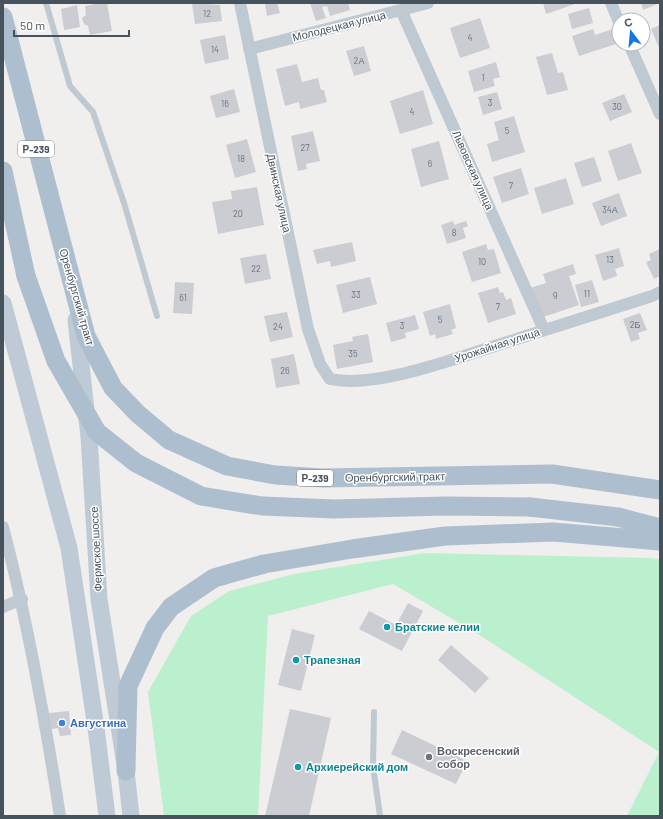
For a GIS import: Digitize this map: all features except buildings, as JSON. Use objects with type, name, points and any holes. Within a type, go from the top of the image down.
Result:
[{"type":"main road","name":"Оренбургский тракт","points":[[3,17],[86,336],[113,388],[138,414],[169,440],[227,466],[275,475],[323,478],[552,474],[660,490]]},
{"type":"main road","points":[[3,171],[26,276],[56,361],[97,432],[136,464],[201,496],[262,506],[334,509],[445,506],[530,507],[618,517],[660,528]]},
{"type":"main road","name":"Фермское шоссе","points":[[71,280],[89,436],[99,599],[126,771],[131,816]]},
{"type":"main road","name":"Фермское шоссе","points":[[3,303],[69,548],[96,728],[107,816]]},
{"type":"main road","points":[[126,771],[128,686],[148,642],[155,628],[171,607],[214,578],[264,564],[352,549],[445,536],[553,532],[660,540]]},
{"type":"street","name":"Двинская улица","points":[[240,3],[308,329],[320,364],[330,379]]},
{"type":"street","name":"Молодецкая улица","points":[[249,49],[428,3]]},
{"type":"street","name":"Львовская улица","points":[[402,10],[544,330]]},
{"type":"street","points":[[633,52],[660,114]]},
{"type":"street","name":"Урожайная улица","points":[[330,379],[343,382],[370,380],[432,366],[652,296],[660,292]]},
{"type":"street","points":[[3,527],[22,599],[60,816]]},
{"type":"street","points":[[3,607],[22,599]]},
{"type":"lane","points":[[46,3],[70,86],[94,112],[124,203],[157,316]]},
{"type":"lane","points":[[374,712],[373,766],[380,816]]},
{"type":"green space","points":[[425,553],[651,558],[660,560],[660,816],[627,816],[659,752],[473,631],[393,584],[268,616],[258,816],[164,816],[148,692],[191,616],[229,591],[294,574]]},
{"type":"place","name":"Братские келии","points":[[387,627]]},
{"type":"place","name":"Трапезная","points":[[296,660]]},
{"type":"place","name":"Августина","points":[[62,723]]},
{"type":"place","name":"Воскресенский собор","points":[[429,757]]},
{"type":"place","name":"Архиерейский дом","points":[[298,767]]}]
